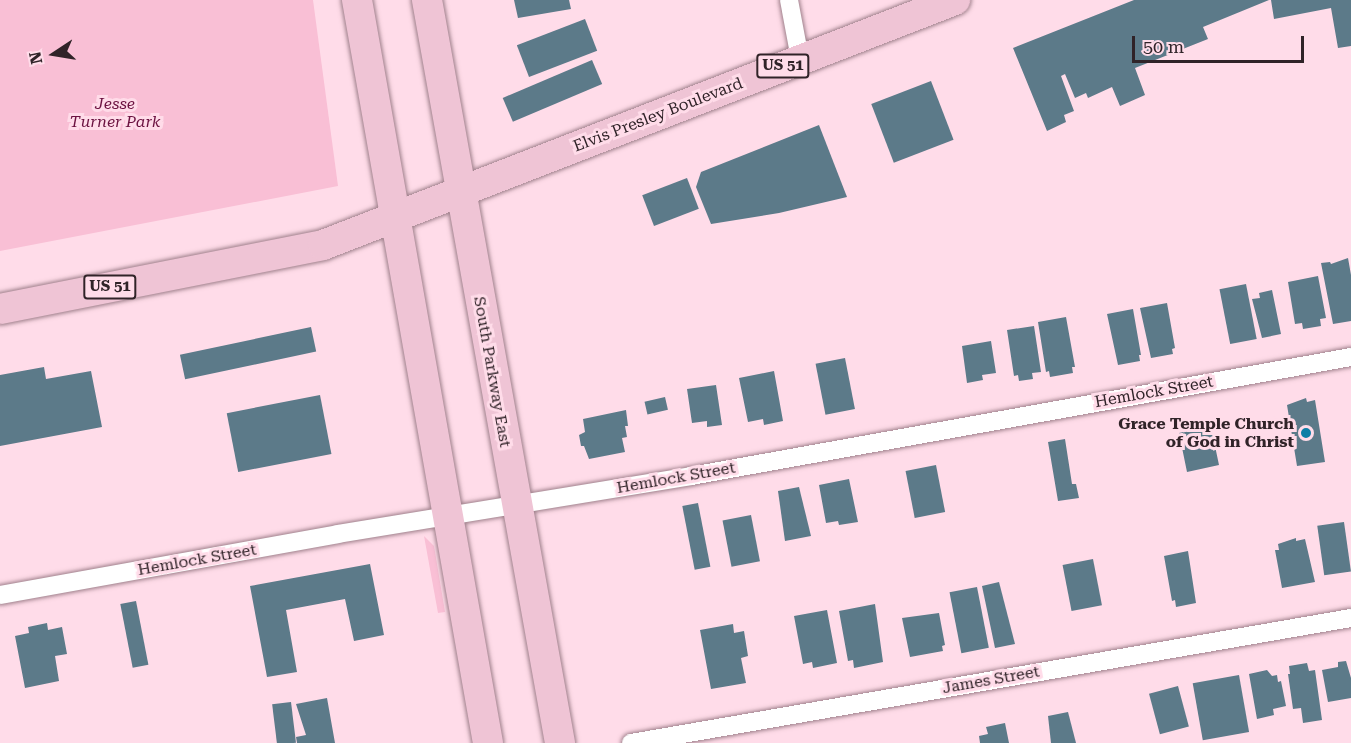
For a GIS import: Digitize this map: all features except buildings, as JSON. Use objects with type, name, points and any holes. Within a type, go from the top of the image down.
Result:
[{"type":"main road","points":[[357,0],[488,743]]},
{"type":"main road","name":"South Parkway East","points":[[427,0],[560,743]]},
{"type":"main road","name":"Elvis Presley Boulevard","points":[[394,219],[955,0]]},
{"type":"main road","name":"US 51","points":[[0,309],[323,245],[394,219]]},
{"type":"street","points":[[789,0],[800,59]]},
{"type":"street","name":"Hemlock Street","points":[[0,595],[447,516],[691,477],[1351,357]]},
{"type":"street","name":"James Street","points":[[631,743],[1351,618]]},
{"type":"green space","name":"Jesse Turner Park","points":[[0,0],[313,0],[338,186],[0,251]]},
{"type":"green space","points":[[424,536],[434,546],[445,612],[438,613]]},
{"type":"place","name":"Grace Temple Church of God in Christ","points":[[1306,433]]}]
